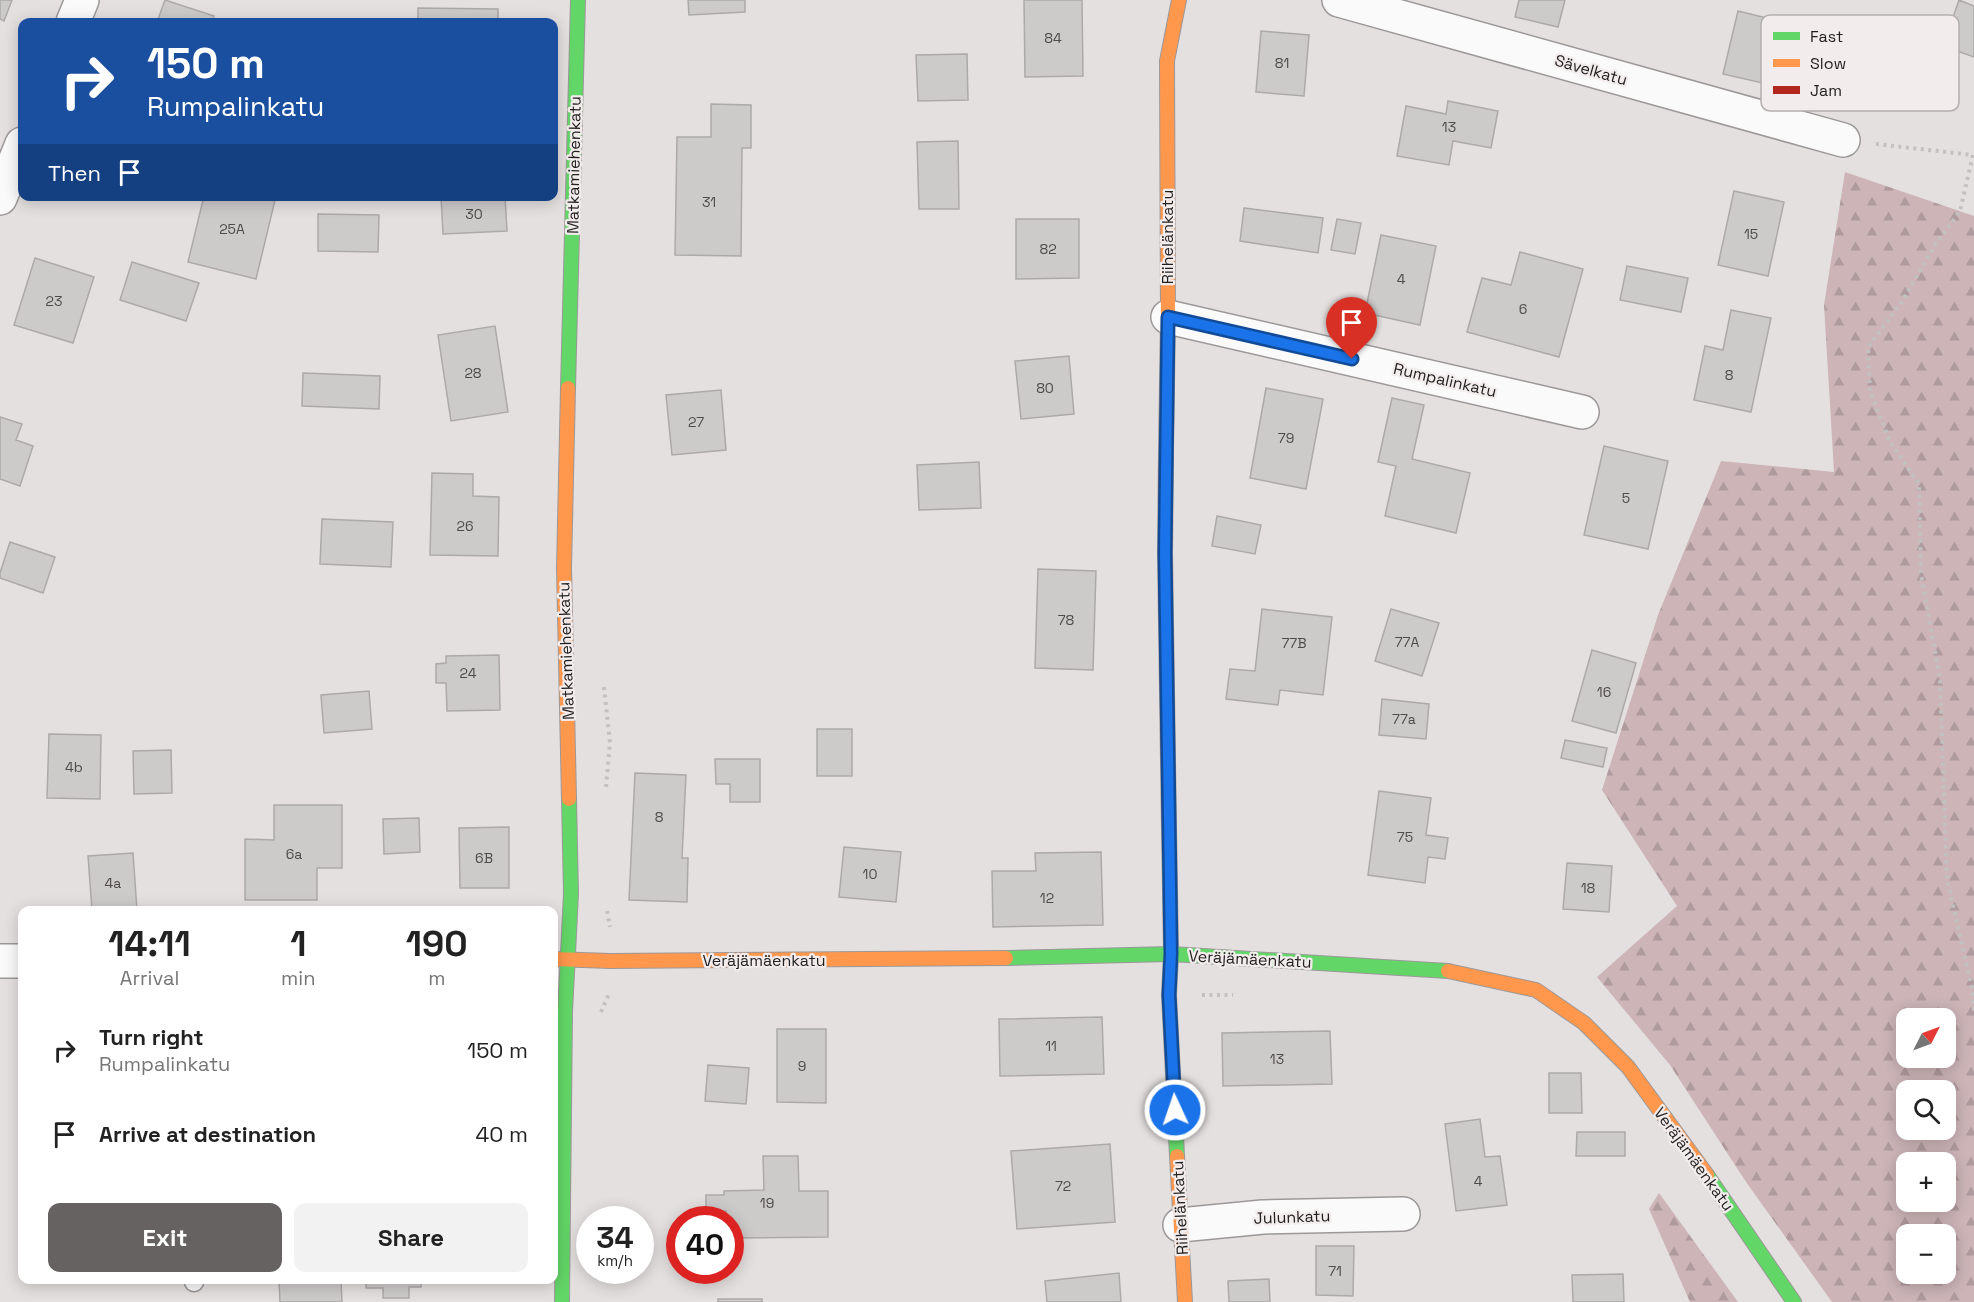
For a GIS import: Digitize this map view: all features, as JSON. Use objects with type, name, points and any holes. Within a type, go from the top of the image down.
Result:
[{"type":"street","points":[[75,18],[82,0]]},
{"type":"street","name":"Matkamiehenkatu","points":[[562,1302],[565,1034],[571,894],[564,568],[578,0]]},
{"type":"street","name":"Riihelänkatu","points":[[1179,0],[1167,61],[1168,317],[1165,553],[1171,954],[1169,995],[1185,1302]]},
{"type":"street","name":"Sävelkatu","points":[[1339,0],[1843,140]]},
{"type":"street","points":[[0,198],[18,154]]},
{"type":"street","name":"Rumpalinkatu","points":[[1168,317],[1582,412]]},
{"type":"street","name":"Veräjämäenkatu","points":[[558,960],[1073,958],[1171,954],[1441,970],[1536,990],[1584,1023],[1628,1067],[1719,1192],[1794,1302]]},
{"type":"street","points":[[0,962],[18,961]]},
{"type":"street","name":"Julunkatu","points":[[1180,1225],[1263,1217],[1403,1214]]},
{"type":"path","points":[[1843,140],[1973,155],[1960,211],[1935,245],[1901,303],[1868,347],[1870,391],[1890,442],[1919,484],[1921,574],[1940,679],[1947,879],[1972,988],[1974,1012]]},
{"type":"path","points":[[1169,995],[1240,995]]},
{"type":"green space","points":[[1845,172],[1974,216],[1974,1302],[1832,1302],[1746,1182],[1670,1065],[1597,977],[1677,906],[1602,790],[1658,615],[1721,461],[1834,472],[1824,305]]},
{"type":"green space","points":[[1659,1193],[1738,1302],[1690,1302],[1649,1209]]},
{"type":"building","points":[[0,0],[12,0],[4,21],[0,19]]},
{"type":"building","points":[[165,0],[214,16],[213,18],[158,18]]},
{"type":"building","points":[[688,0],[745,0],[745,12],[689,15]]},
{"type":"building","points":[[1024,0],[1082,0],[1083,76],[1025,77]]},
{"type":"building","points":[[1519,0],[1565,0],[1558,27],[1515,17]]},
{"type":"building","points":[[1959,0],[1974,6],[1974,57],[1959,52],[1959,15],[1954,15]]},
{"type":"building","points":[[418,8],[498,9],[498,18],[418,18]]},
{"type":"building","points":[[1738,11],[1761,17],[1761,83],[1723,74]]},
{"type":"building","points":[[1261,31],[1309,35],[1304,96],[1256,92]]},
{"type":"building","points":[[967,54],[968,100],[918,101],[916,55]]},
{"type":"building","points":[[1448,101],[1498,111],[1491,148],[1453,141],[1449,165],[1397,156],[1406,106],[1446,114]]},
{"type":"building","points":[[711,104],[751,105],[751,148],[742,148],[741,256],[675,255],[677,137],[711,137]]},
{"type":"building","points":[[958,141],[959,209],[919,209],[917,142]]},
{"type":"building","points":[[1734,191],[1784,202],[1768,276],[1718,265]]},
{"type":"building","points":[[203,201],[275,201],[256,279],[188,262]]},
{"type":"building","points":[[441,201],[505,201],[507,231],[443,234]]},
{"type":"building","points":[[1244,208],[1323,218],[1318,253],[1240,241]]},
{"type":"building","points":[[318,214],[379,215],[378,252],[318,251]]},
{"type":"building","points":[[1016,219],[1079,219],[1079,278],[1016,279]]},
{"type":"building","points":[[1337,219],[1361,223],[1355,254],[1331,250]]},
{"type":"building","points":[[1381,235],[1436,246],[1420,325],[1365,313]]},
{"type":"building","points":[[1520,252],[1583,269],[1559,357],[1467,332],[1482,278],[1511,285]]},
{"type":"building","points":[[35,258],[94,277],[73,343],[14,325]]},
{"type":"building","points":[[132,262],[199,283],[186,321],[120,300]]},
{"type":"building","points":[[1627,266],[1688,278],[1681,312],[1620,300]]},
{"type":"building","points":[[1731,310],[1771,318],[1751,412],[1694,400],[1705,346],[1723,350]]},
{"type":"building","points":[[495,326],[508,412],[451,421],[438,335]]},
{"type":"building","points":[[1069,356],[1074,414],[1021,419],[1015,361]]},
{"type":"building","points":[[303,373],[380,376],[379,409],[302,406]]},
{"type":"building","points":[[1266,388],[1323,399],[1306,489],[1250,478]]},
{"type":"building","points":[[721,390],[726,450],[672,455],[666,395]]},
{"type":"building","points":[[1392,398],[1424,405],[1412,459],[1470,473],[1456,533],[1385,516],[1396,466],[1378,462]]},
{"type":"building","points":[[0,417],[22,424],[16,440],[33,446],[20,486],[0,479]]},
{"type":"building","points":[[1604,446],[1668,461],[1648,549],[1584,535]]},
{"type":"building","points":[[979,462],[981,508],[919,510],[917,465]]},
{"type":"building","points":[[432,473],[473,474],[473,496],[499,497],[498,556],[430,555]]},
{"type":"building","points":[[1217,516],[1261,525],[1255,554],[1212,546]]},
{"type":"building","points":[[322,519],[393,522],[391,567],[320,564]]},
{"type":"building","points":[[10,542],[55,557],[43,593],[0,578]]},
{"type":"building","points":[[1038,569],[1096,571],[1093,670],[1035,668]]},
{"type":"building","points":[[1262,609],[1332,617],[1323,695],[1280,690],[1278,705],[1226,699],[1230,669],[1255,671]]},
{"type":"building","points":[[1391,609],[1439,623],[1422,676],[1375,661]]},
{"type":"building","points":[[1592,650],[1636,663],[1616,733],[1572,721]]},
{"type":"building","points":[[499,655],[500,710],[447,711],[446,683],[436,683],[436,664],[446,663],[446,656]]},
{"type":"building","points":[[369,691],[372,729],[324,733],[321,695]]},
{"type":"building","points":[[1382,699],[1429,704],[1426,739],[1379,735]]},
{"type":"building","points":[[817,729],[852,729],[852,776],[817,776]]},
{"type":"building","points":[[49,734],[101,735],[100,799],[47,798]]},
{"type":"building","points":[[1565,740],[1607,748],[1603,767],[1561,758]]},
{"type":"building","points":[[171,750],[172,793],[134,794],[133,751]]},
{"type":"building","points":[[715,759],[760,759],[760,802],[730,802],[730,784],[716,784]]},
{"type":"building","points":[[635,773],[686,775],[682,858],[688,858],[687,902],[629,900]]},
{"type":"building","points":[[1379,791],[1431,798],[1426,835],[1448,838],[1445,859],[1428,857],[1425,883],[1368,875]]},
{"type":"building","points":[[274,805],[342,805],[342,868],[317,868],[317,900],[245,900],[245,839],[274,840]]},
{"type":"building","points":[[419,818],[420,852],[384,854],[383,819]]},
{"type":"building","points":[[509,827],[509,888],[460,888],[459,828]]},
{"type":"building","points":[[844,847],[901,852],[896,902],[839,897]]},
{"type":"building","points":[[1101,852],[1103,925],[993,927],[992,871],[1036,871],[1035,853]]},
{"type":"building","points":[[133,853],[137,906],[92,906],[88,856]]},
{"type":"building","points":[[1567,863],[1612,866],[1609,912],[1563,909]]},
{"type":"building","points":[[1102,1017],[1104,1074],[1000,1076],[999,1019]]},
{"type":"building","points":[[777,1029],[826,1029],[826,1103],[777,1102]]},
{"type":"building","points":[[1330,1031],[1332,1084],[1223,1086],[1222,1033]]},
{"type":"building","points":[[708,1065],[749,1068],[746,1104],[705,1101]]},
{"type":"building","points":[[1549,1073],[1581,1073],[1582,1113],[1549,1113]]},
{"type":"building","points":[[1480,1119],[1485,1157],[1500,1156],[1507,1205],[1456,1211],[1445,1124]]},
{"type":"building","points":[[1577,1132],[1625,1132],[1625,1156],[1576,1156]]},
{"type":"building","points":[[1110,1144],[1115,1222],[1017,1229],[1011,1151]]},
{"type":"building","points":[[763,1156],[798,1156],[799,1191],[828,1191],[828,1237],[744,1238],[744,1206],[706,1206],[706,1195],[724,1195],[724,1191],[764,1190]]},
{"type":"building","points":[[1316,1246],[1354,1246],[1353,1296],[1316,1295]]},
{"type":"building","points":[[1119,1273],[1121,1302],[1047,1302],[1045,1281]]},
{"type":"building","points":[[1623,1274],[1624,1302],[1573,1302],[1572,1275]]},
{"type":"building","points":[[1269,1279],[1270,1302],[1229,1302],[1228,1281]]},
{"type":"building","points":[[279,1284],[341,1284],[342,1302],[280,1302]]},
{"type":"building","points":[[366,1284],[421,1284],[421,1287],[409,1287],[409,1298],[383,1298],[383,1288],[366,1288]]},
{"type":"building","points":[[718,1299],[762,1299],[762,1302],[718,1302]]},
{"type":"traffic: fast","points":[[568,388],[578,0]]},
{"type":"traffic: fast","points":[[562,1302],[565,1012],[571,894],[569,799]]},
{"type":"traffic: fast","points":[[1169,829],[1171,954],[1169,995],[1177,1156]]},
{"type":"traffic: fast","points":[[1006,958],[1171,954],[1448,971]]},
{"type":"traffic: fast","points":[[1707,1175],[1794,1302]]},
{"type":"traffic: slow","points":[[1166,450],[1167,61],[1179,0]]},
{"type":"traffic: slow","points":[[568,388],[564,568],[569,799]]},
{"type":"traffic: slow","points":[[558,959],[610,961],[1006,958]]},
{"type":"traffic: slow","points":[[1448,971],[1536,990],[1584,1023],[1628,1067],[1707,1175]]},
{"type":"traffic: slow","points":[[1177,1156],[1185,1302]]},
{"type":"traffic: jam","points":[[1166,450],[1165,553],[1169,829]]},
{"type":"route","points":[[1175,1110],[1169,995],[1171,954],[1165,553],[1168,317],[1352,359]]}]
